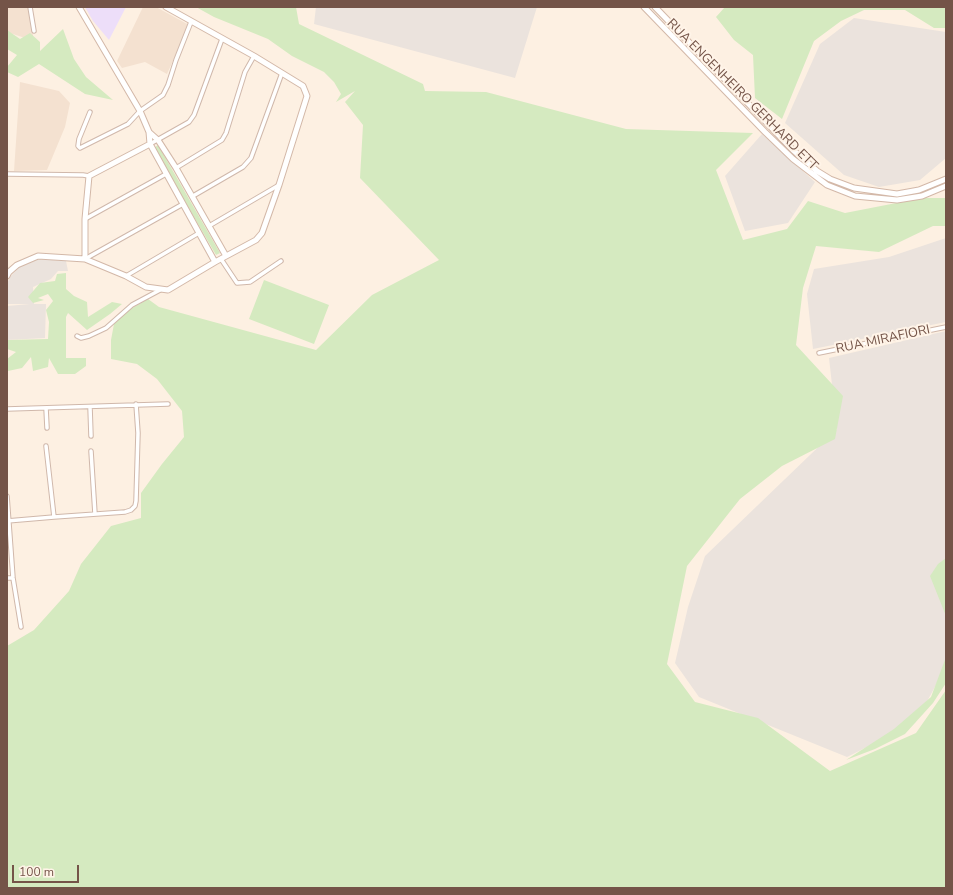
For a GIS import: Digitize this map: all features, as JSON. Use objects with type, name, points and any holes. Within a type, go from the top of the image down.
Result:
[{"type":"street","points":[[30,7],[34,31]]},
{"type":"street","points":[[79,7],[140,111],[150,132],[158,140],[176,168],[226,256]]},
{"type":"street","points":[[7,276],[9,272],[17,265],[38,256],[85,259],[146,286],[160,290],[168,290],[256,240],[262,233],[307,96],[303,86],[254,56],[166,7]]},
{"type":"street","name":"RUA ENGENHEIRO GERHARD ETT","points":[[644,7],[793,159],[828,184],[855,196],[897,200],[922,196],[946,186]]},
{"type":"street","name":"RUA ENGENHEIRO GERHARD ETT","points":[[655,7],[793,150],[817,171],[830,179],[854,188],[897,194],[919,190],[946,179]]},
{"type":"street","points":[[90,112],[79,139],[78,146],[80,148],[128,124],[140,111],[163,95],[191,22]]},
{"type":"street","points":[[7,174],[89,176],[189,122],[194,115],[222,39]]},
{"type":"street","points":[[176,168],[222,140],[226,133],[245,72],[254,56]]},
{"type":"street","points":[[193,196],[243,167],[251,158],[282,73]]},
{"type":"street","points":[[150,132],[150,144],[215,262]]},
{"type":"street","points":[[85,219],[166,174]]},
{"type":"street","points":[[85,259],[85,219],[89,176]]},
{"type":"street","points":[[209,226],[279,185]]},
{"type":"street","points":[[85,259],[183,204]]},
{"type":"street","points":[[126,276],[199,233]]},
{"type":"street","points":[[221,259],[237,283],[250,282],[281,261]]},
{"type":"street","points":[[76,336],[81,338],[89,336],[106,328],[132,305],[160,290]]},
{"type":"street","name":"RUA MIRAFIORI","points":[[819,353],[946,326]]},
{"type":"street","points":[[8,521],[125,512],[131,510],[135,506],[136,500],[138,433],[136,404]]},
{"type":"street","points":[[7,409],[168,404]]},
{"type":"street","points":[[90,407],[91,436]]},
{"type":"street","points":[[46,408],[47,428]]},
{"type":"street","points":[[46,446],[54,517]]},
{"type":"street","points":[[91,451],[95,514]]},
{"type":"street","points":[[7,496],[14,578],[21,627]]},
{"type":"street","points":[[7,578],[14,578]]},
{"type":"shaded area","points":[[7,7],[28,7],[34,41],[7,32]]},
{"type":"shaded area","points":[[85,7],[126,7],[109,40],[93,21]]},
{"type":"shaded area","points":[[143,7],[156,7],[189,25],[167,74],[145,62],[122,68],[117,61]]},
{"type":"shaded area","points":[[316,7],[537,7],[515,78],[314,24]]},
{"type":"shaded area","points":[[854,18],[946,32],[946,158],[920,180],[879,187],[844,175],[785,123],[820,44]]},
{"type":"shaded area","points":[[20,82],[59,91],[70,103],[65,127],[47,170],[14,171]]},
{"type":"shaded area","points":[[762,134],[815,182],[788,223],[745,231],[725,176]]},
{"type":"shaded area","points":[[946,238],[946,322],[813,349],[807,294],[814,269],[889,257]]},
{"type":"shaded area","points":[[40,259],[66,261],[68,271],[58,271],[51,279],[33,287],[34,304],[46,304],[45,338],[7,340],[7,306],[30,304],[7,304],[7,284],[10,277],[21,265]]},
{"type":"shaded area","points":[[946,331],[946,667],[915,723],[847,757],[699,697],[675,663],[688,607],[705,556],[837,429],[829,358]]},
{"type":"green space","points":[[196,7],[296,7],[299,24],[423,84],[425,91],[486,92],[626,129],[753,133],[716,170],[743,240],[787,229],[808,201],[845,213],[922,198],[946,198],[946,226],[933,226],[879,252],[816,246],[803,288],[796,345],[843,396],[835,439],[782,466],[740,499],[687,566],[667,664],[695,702],[758,718],[830,771],[916,733],[946,690],[946,888],[7,888],[7,646],[34,630],[69,591],[81,564],[111,526],[141,518],[141,493],[184,437],[182,411],[157,379],[137,364],[111,359],[111,340],[114,324],[127,311],[148,299],[159,307],[316,350],[372,295],[439,260],[360,178],[363,125],[345,102],[355,91],[336,102],[341,94],[334,82],[324,72],[292,56],[268,39],[214,17]]},
{"type":"green space","points":[[725,7],[946,7],[946,28],[934,28],[905,10],[864,10],[841,21],[814,41],[782,119],[755,98],[753,55],[734,40],[716,17]]},
{"type":"green space","points":[[63,29],[74,59],[86,77],[113,100],[85,94],[39,64],[18,77],[7,72],[7,67],[17,55],[7,49],[7,30],[20,39],[30,33],[40,42],[40,51]]},
{"type":"green space","points":[[158,145],[220,253],[216,255],[154,148]]},
{"type":"green space","points":[[66,273],[66,289],[74,296],[87,302],[88,317],[112,302],[122,304],[87,330],[68,313],[66,317],[66,358],[86,358],[86,366],[75,374],[58,374],[49,358],[48,367],[33,371],[31,357],[22,368],[8,371],[7,359],[16,352],[7,349],[7,340],[48,339],[49,322],[46,310],[53,301],[48,294],[38,298],[44,300],[33,303],[28,297],[40,283],[55,281],[57,274]]},
{"type":"green space","points":[[264,280],[329,305],[314,344],[249,319]]},
{"type":"green space","points":[[946,558],[946,616],[930,576],[938,564]]},
{"type":"green space","points":[[946,657],[946,683],[933,703],[905,734],[875,749],[846,760],[894,729],[931,697]]}]
